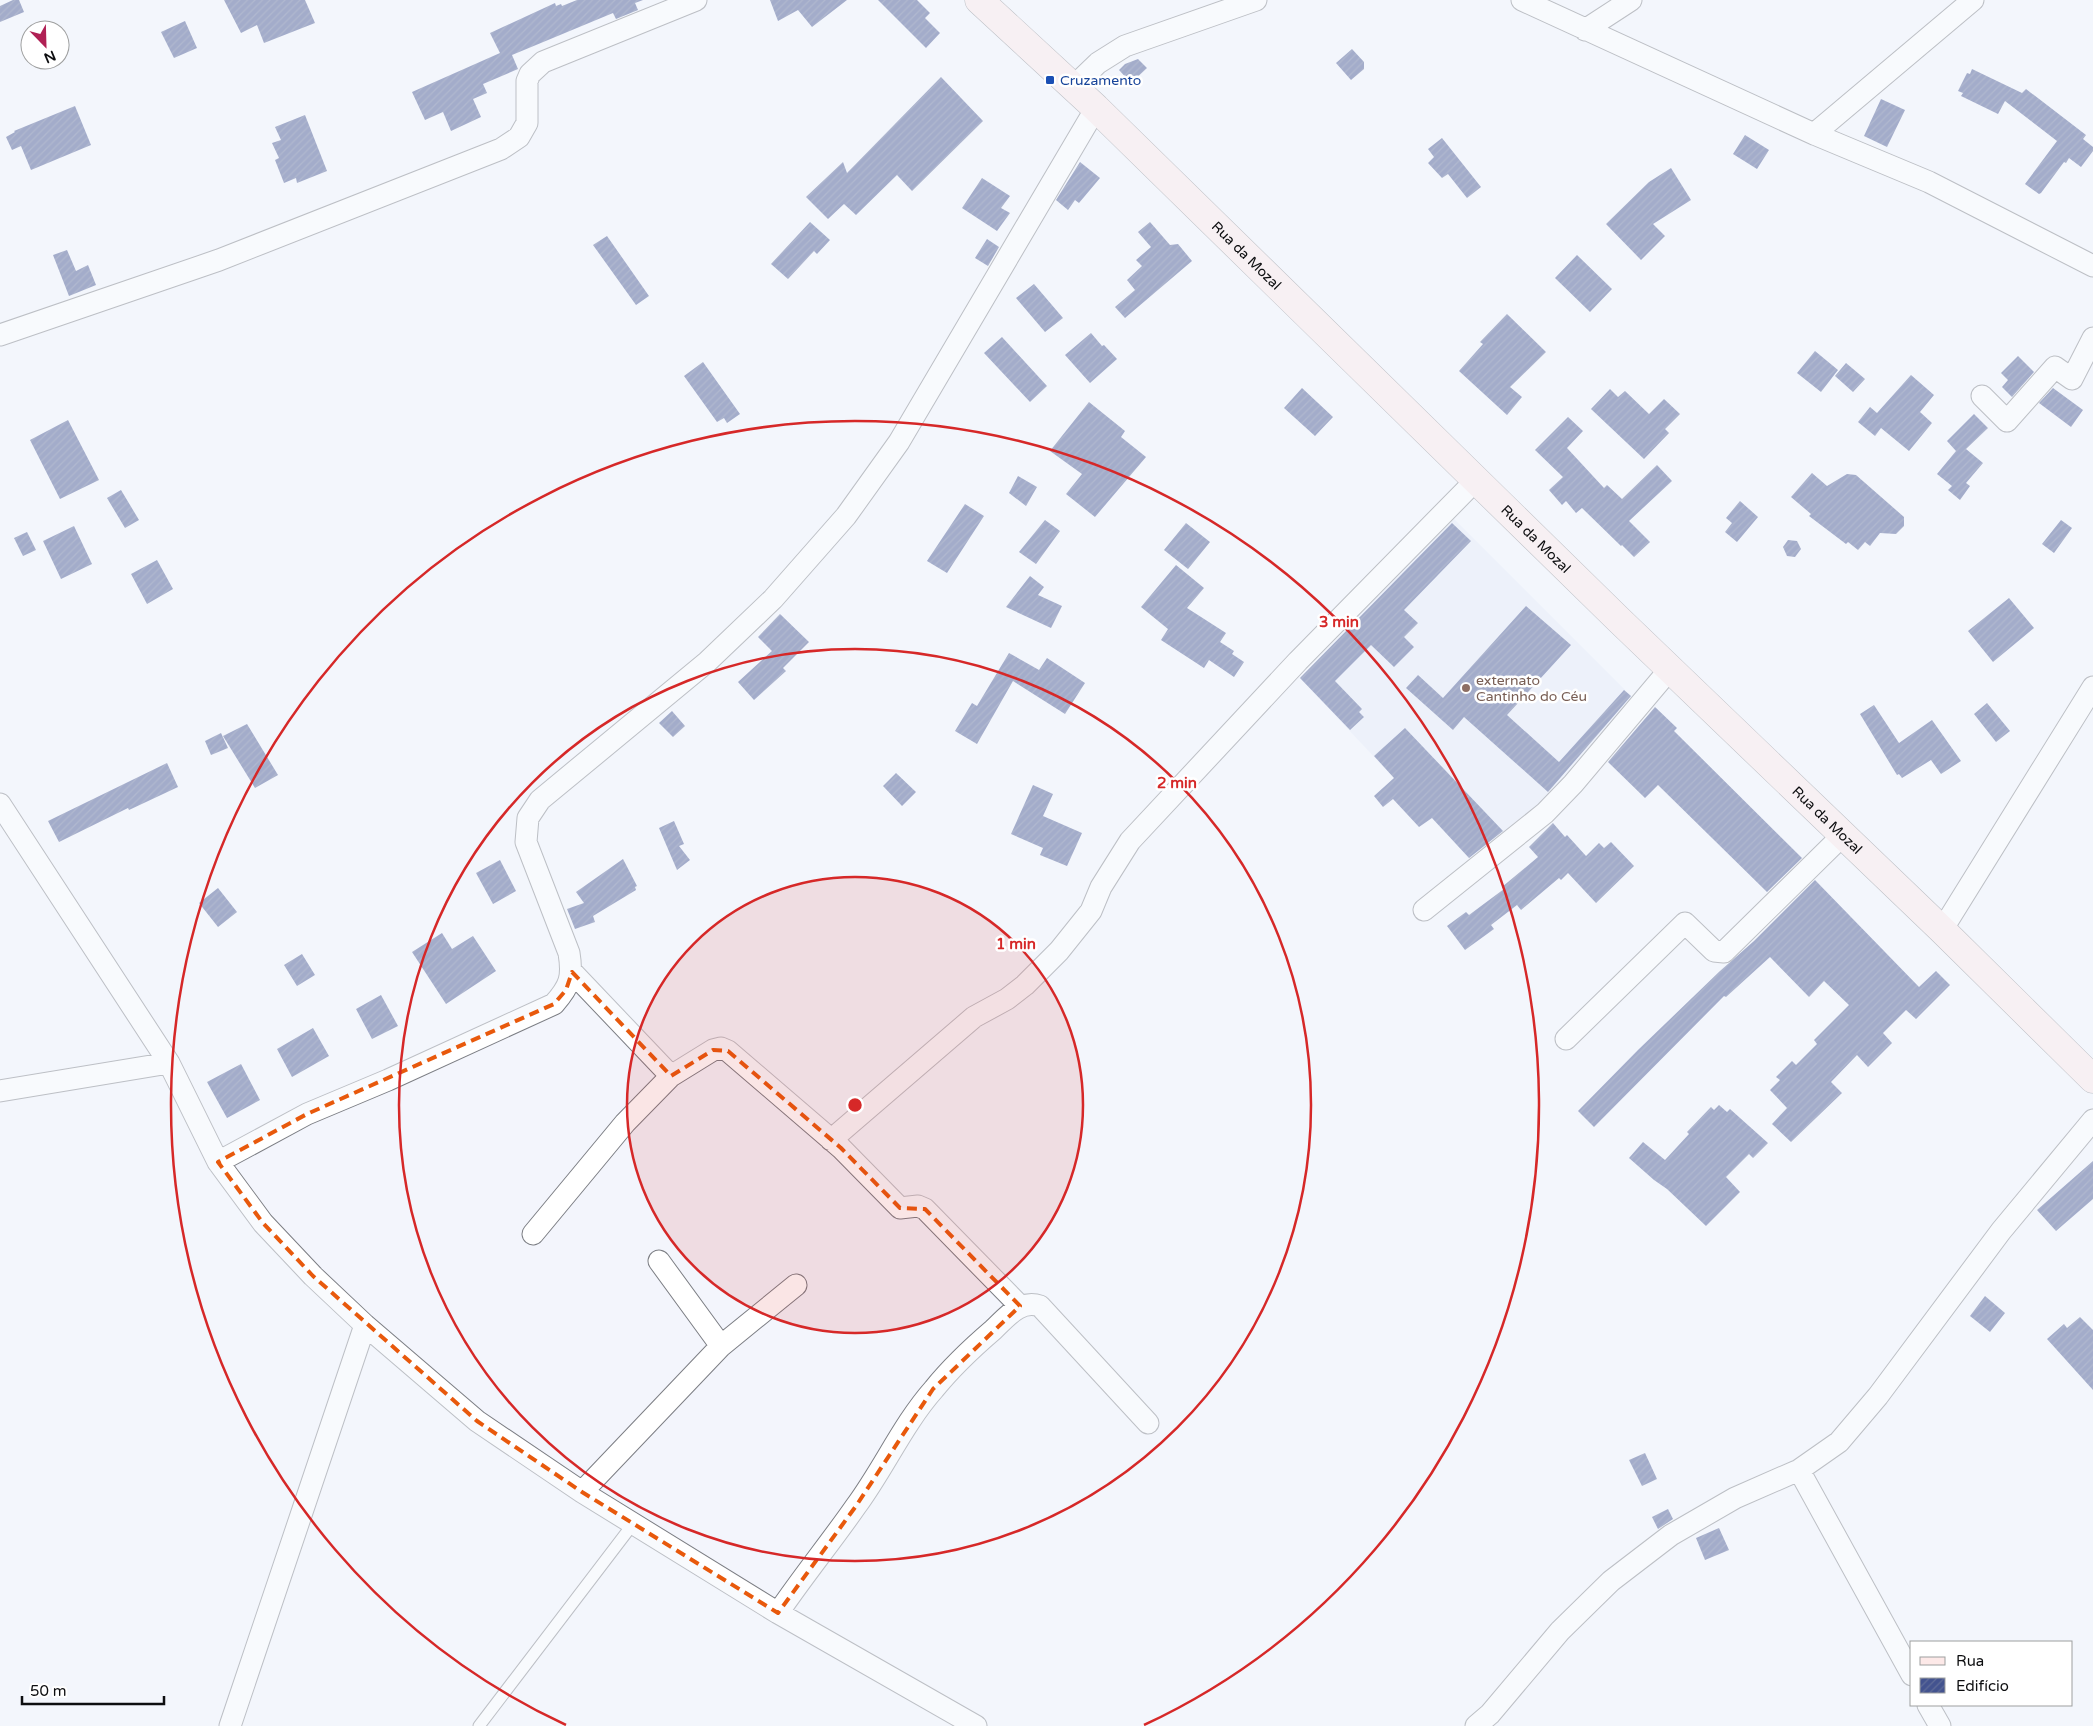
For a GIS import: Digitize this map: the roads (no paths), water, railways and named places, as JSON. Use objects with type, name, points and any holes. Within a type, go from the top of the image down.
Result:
[{"type":"main road","name":"Rua da Mozal","points":[[979,0],[1072,88],[1096,108],[2093,1079]]},
{"type":"street","points":[[0,335],[219,260],[502,149],[519,137],[527,123],[527,81],[530,74],[543,62],[696,0]]},
{"type":"street","points":[[1072,88],[1098,62],[1125,46],[1256,0]]},
{"type":"street","points":[[1522,0],[1814,134],[1929,182],[2093,266]]},
{"type":"street","points":[[1585,30],[1631,0]]},
{"type":"street","points":[[1814,134],[1973,0]]},
{"type":"street","points":[[218,1162],[307,1114],[388,1080],[554,1004],[566,990],[572,972],[569,953],[526,842],[528,818],[540,800],[707,662],[773,599],[846,516],[899,442],[1096,108]]},
{"type":"street","points":[[1982,396],[2007,421],[2055,367],[2072,379],[2093,338]]},
{"type":"street","points":[[831,1140],[974,1018],[1007,999],[1059,951],[1091,911],[1102,887],[1130,841],[1298,661],[1477,479]]},
{"type":"street","points":[[1424,910],[1545,813],[1573,784],[1670,669]]},
{"type":"street","points":[[1942,930],[2093,686]]},
{"type":"street","points":[[0,804],[168,1063],[218,1162],[263,1223],[313,1276],[365,1326],[477,1421],[582,1492],[778,1613],[976,1726]]},
{"type":"street","points":[[1566,1039],[1685,924],[1714,951],[1724,952],[1842,836]]},
{"type":"street","points":[[572,972],[671,1076]]},
{"type":"street","points":[[533,1234],[625,1123],[671,1076],[713,1050],[721,1048],[728,1051],[831,1140],[900,1208],[918,1206],[925,1209],[1020,1306]]},
{"type":"street","points":[[0,1090],[168,1063]]},
{"type":"street","points":[[1476,1726],[1490,1714],[1560,1631],[1611,1582],[1671,1535],[1735,1498],[1799,1470],[1839,1442],[1878,1396],[2001,1231],[2093,1120]]},
{"type":"street","points":[[658,1261],[721,1346]]},
{"type":"street","points":[[582,1492],[721,1346],[796,1285]]},
{"type":"street","points":[[778,1613],[811,1565],[856,1506],[907,1425],[933,1389],[969,1351],[1020,1306],[1033,1303],[1040,1306],[1148,1422]]},
{"type":"street","points":[[230,1726],[365,1326]]},
{"type":"street","points":[[1799,1470],[1910,1671]]},
{"type":"street","points":[[1929,1706],[1940,1726]]},
{"type":"lane","points":[[479,1726],[633,1524]]},
{"type":"place","name":"Cruzamento","points":[[1050,80]]},
{"type":"place","name":"externato Cantinho do Céu","points":[[1466,688]]}]
